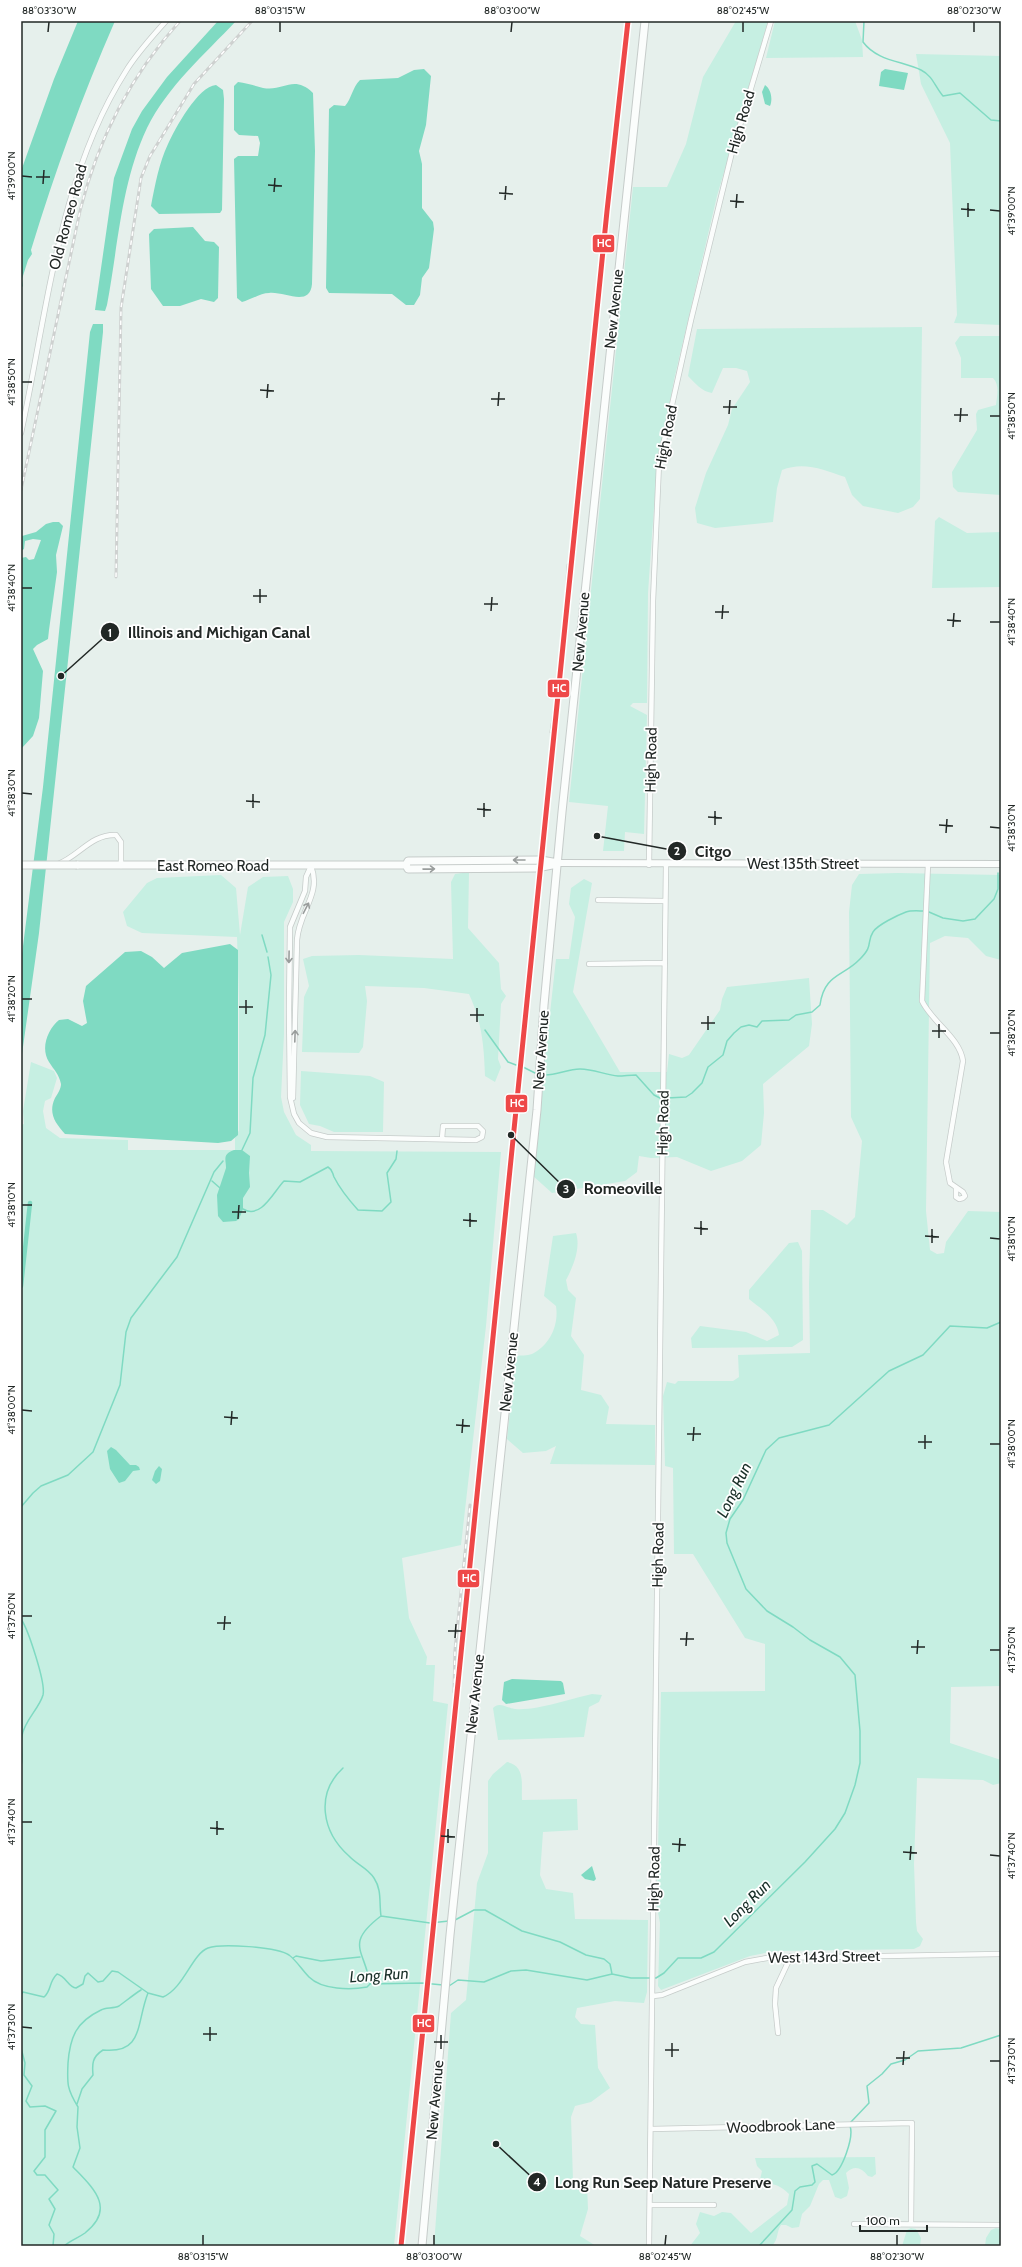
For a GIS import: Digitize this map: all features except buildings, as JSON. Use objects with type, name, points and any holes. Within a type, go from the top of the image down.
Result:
[{"type":"main road","name":"New Avenue","points":[[422,2246],[452,1910],[537,1110],[544,1005],[645,21]]},
{"type":"main road","name":"East Romeo Road","points":[[23,866],[406,865],[408,869],[537,868],[558,864]]},
{"type":"street","name":"Old Romeo Road","points":[[21,433],[42,320],[78,171],[98,122],[126,70],[166,21]]},
{"type":"street","name":"High Road","points":[[649,864],[654,585],[660,463],[691,320],[732,152],[771,21]]},
{"type":"street","points":[[23,866],[49,867],[63,862],[98,837],[116,835],[121,842],[121,866]]},
{"type":"street","name":"West 135th Street","points":[[558,864],[1001,864]]},
{"type":"street","name":"High Road","points":[[649,2246],[666,864]]},
{"type":"street","points":[[928,864],[922,1001],[926,1010],[962,1051],[963,1061],[946,1162],[950,1183],[956,1188]]},
{"type":"street","points":[[311,866],[306,877],[305,891],[293,915],[290,927],[289,1009],[292,1103],[294,1114],[299,1123],[311,1133],[321,1137],[476,1140],[482,1138],[483,1131],[478,1126],[443,1126],[442,1139]]},
{"type":"street","points":[[292,1103],[298,929],[314,889],[315,877],[311,866]]},
{"type":"street","points":[[598,900],[666,901]]},
{"type":"street","points":[[589,964],[665,963]]},
{"type":"street","name":"West 143rd Street","points":[[653,1996],[662,1995],[745,1962],[768,1958],[791,1956],[1001,1954]]},
{"type":"street","points":[[778,2033],[775,2004],[776,1988],[791,1956]]},
{"type":"street","name":"Woodbrook Lane","points":[[651,2129],[912,2123],[911,2224]]},
{"type":"street","points":[[650,2204],[714,2205]]},
{"type":"street","points":[[854,2224],[960,2226],[1001,2225]]},
{"type":"shaded area","points":[[78,21],[115,21],[91,77],[59,163],[31,250],[32,254],[28,260],[22,279],[23,286],[21,288],[21,171],[54,79]]},
{"type":"shaded area","points":[[218,21],[236,21],[187,72],[165,99],[155,113],[138,149],[131,171],[121,215],[107,305],[105,311],[95,310],[114,178],[132,129],[142,111],[167,77]]},
{"type":"shaded area","points":[[736,21],[768,21],[717,196],[674,380],[656,481],[648,593],[647,703],[633,703],[630,706],[647,715],[644,834],[625,832],[624,851],[603,851],[608,806],[569,802],[633,187],[667,187],[686,144],[703,77]]},
{"type":"shaded area","points":[[775,21],[855,21],[862,40],[863,57],[766,58]]},
{"type":"shaded area","points":[[916,54],[1001,56],[1001,325],[954,323],[957,315],[950,143],[921,84]]},
{"type":"shaded area","points":[[424,69],[431,76],[426,125],[419,151],[422,164],[422,208],[433,222],[434,229],[429,268],[422,278],[420,295],[414,305],[406,305],[392,294],[329,293],[326,288],[329,109],[334,105],[345,106],[355,86],[360,80],[398,78],[414,70]]},
{"type":"shaded area","points":[[885,69],[908,73],[904,90],[879,86],[881,72]]},
{"type":"shaded area","points":[[238,82],[270,89],[294,84],[306,87],[313,93],[315,151],[312,284],[307,295],[301,297],[269,293],[242,302],[237,298],[234,159],[238,156],[258,156],[260,143],[258,136],[239,135],[234,130],[234,86]]},
{"type":"shaded area","points":[[216,85],[223,90],[224,99],[222,210],[220,213],[159,214],[151,206],[160,166],[168,144],[188,109],[195,100],[209,87]]},
{"type":"shaded area","points":[[765,85],[771,94],[770,106],[765,104],[762,92]]},
{"type":"shaded area","points":[[193,227],[205,241],[214,242],[219,247],[218,298],[214,302],[201,299],[180,306],[163,306],[151,289],[149,234],[154,229]]},
{"type":"shaded area","points":[[93,324],[103,324],[103,332],[39,933],[21,1061],[21,962],[43,787],[90,332]]},
{"type":"shaded area","points":[[922,327],[920,499],[913,507],[898,513],[863,506],[852,495],[845,477],[806,466],[798,466],[782,470],[777,488],[773,522],[715,528],[697,523],[695,508],[706,473],[728,425],[732,409],[750,382],[747,371],[736,368],[723,368],[712,393],[702,389],[688,376],[697,329]]},
{"type":"shaded area","points":[[960,336],[1001,336],[1001,495],[958,492],[953,487],[952,472],[977,430],[976,414],[978,410],[996,405],[997,394],[997,384],[993,378],[961,378],[961,358],[955,343]]},
{"type":"shaded area","points":[[939,517],[967,533],[1001,532],[1001,587],[932,588],[935,521]]},
{"type":"shaded area","points":[[59,522],[63,526],[56,555],[57,572],[48,639],[33,649],[43,671],[39,718],[33,736],[21,749],[21,558],[26,557],[29,560],[34,559],[41,540],[33,539],[25,541],[24,549],[21,551],[22,536],[36,532],[46,524]]},
{"type":"shaded area","points":[[469,872],[468,928],[499,963],[501,989],[506,996],[501,1004],[498,1059],[501,1067],[495,1082],[485,1076],[482,1034],[477,1014],[469,994],[424,988],[365,986],[367,1001],[363,1047],[359,1053],[302,1052],[304,997],[309,986],[303,959],[312,956],[359,955],[453,959],[451,882],[455,874]]},
{"type":"shaded area","points":[[898,873],[1001,875],[1001,960],[986,956],[968,938],[945,936],[930,943],[926,1211],[930,1250],[937,1254],[944,1253],[946,1242],[968,1211],[1001,1212],[1001,1686],[951,1687],[950,1743],[1001,1760],[1001,1783],[993,1785],[983,1780],[917,1778],[914,1864],[917,1931],[923,1939],[920,1946],[914,1949],[775,1951],[750,1956],[661,1990],[658,1986],[660,1923],[657,1907],[661,1692],[765,1691],[765,1644],[745,1638],[693,1554],[674,1554],[673,1468],[665,1466],[663,1396],[667,1382],[675,1384],[678,1381],[733,1381],[739,1377],[738,1355],[810,1353],[809,1284],[811,1210],[823,1210],[847,1225],[855,1217],[862,1141],[851,1117],[849,912],[852,885],[859,874]]},
{"type":"shaded area","points":[[221,875],[236,888],[240,935],[248,887],[263,877],[288,876],[293,889],[293,902],[284,922],[284,1034],[281,1097],[284,1112],[296,1135],[311,1145],[311,1151],[501,1152],[486,1326],[461,1545],[402,1558],[409,1618],[427,1657],[426,1665],[435,1665],[433,1701],[448,1704],[394,2246],[21,2246],[21,1125],[24,1124],[23,1111],[31,1062],[54,1071],[57,1078],[51,1098],[45,1101],[43,1111],[46,1128],[60,1138],[128,1140],[128,1150],[235,1150],[235,1138],[239,1130],[239,999],[237,937],[142,933],[127,926],[123,912],[147,883],[157,878]]},
{"type":"shaded area","points":[[584,879],[592,883],[573,992],[620,1072],[667,1072],[669,1054],[682,1058],[689,1055],[720,1010],[722,999],[727,987],[809,978],[812,1024],[809,1046],[763,1084],[764,1113],[761,1145],[742,1161],[711,1171],[677,1157],[651,1158],[639,1156],[637,1172],[625,1181],[552,1193],[532,1175],[556,959],[569,959],[575,917],[569,904],[571,888]]},
{"type":"shaded area","points":[[230,944],[238,950],[238,1135],[231,1141],[218,1143],[65,1134],[58,1126],[52,1113],[53,1103],[61,1084],[58,1075],[46,1057],[45,1045],[46,1039],[52,1028],[59,1020],[68,1019],[82,1026],[87,1023],[83,1001],[86,986],[125,952],[141,951],[152,957],[164,968],[182,953]]},
{"type":"shaded area","points":[[301,1071],[370,1076],[384,1082],[383,1132],[334,1132],[320,1126],[309,1124],[300,1105]]},
{"type":"shaded area","points":[[234,1150],[242,1150],[250,1156],[250,1187],[243,1198],[243,1209],[239,1219],[236,1221],[223,1222],[218,1216],[217,1195],[226,1168],[226,1155]]},
{"type":"shaded area","points":[[576,1233],[578,1245],[577,1251],[574,1263],[566,1280],[568,1290],[576,1298],[571,1336],[584,1355],[581,1390],[601,1395],[609,1407],[606,1424],[655,1425],[655,1465],[550,1464],[556,1446],[546,1451],[523,1453],[507,1439],[516,1356],[532,1354],[544,1345],[552,1334],[556,1320],[556,1306],[544,1296],[553,1236]]},
{"type":"shaded area","points":[[798,1242],[802,1251],[803,1340],[792,1347],[692,1348],[691,1338],[700,1326],[746,1332],[767,1341],[779,1335],[778,1329],[772,1319],[749,1299],[749,1290],[789,1243]]},
{"type":"shaded area","points":[[111,1447],[116,1450],[130,1465],[136,1465],[140,1470],[133,1471],[125,1481],[119,1483],[110,1469],[107,1451]]},
{"type":"shaded area","points":[[159,1466],[162,1469],[160,1481],[156,1484],[152,1480],[155,1471]]},
{"type":"shaded area","points":[[512,1679],[561,1681],[563,1683],[565,1694],[506,1704],[502,1700],[504,1682]]},
{"type":"shaded area","points":[[592,1694],[602,1695],[599,1702],[589,1707],[584,1737],[498,1740],[493,1708],[495,1706],[500,1705],[515,1709],[533,1708]]},
{"type":"shaded area","points":[[507,1762],[517,1767],[520,1772],[522,1782],[522,1800],[577,1799],[578,1830],[543,1832],[540,1875],[546,1889],[573,1893],[575,1919],[648,1920],[647,1992],[644,2003],[615,2001],[577,2008],[575,2017],[581,2024],[595,2025],[598,2068],[610,2088],[591,2102],[575,2106],[571,2117],[573,2181],[587,2185],[588,2209],[580,2236],[596,2246],[434,2246],[451,2013],[466,2000],[477,1883],[488,1853],[488,1781],[493,1774]]},
{"type":"shaded area","points":[[592,1866],[596,1879],[594,1881],[585,1879],[581,1875]]},
{"type":"shaded area","points":[[875,2157],[876,2174],[872,2177],[868,2176],[857,2168],[849,2170],[846,2173],[849,2188],[847,2196],[841,2199],[835,2197],[829,2180],[823,2180],[819,2184],[810,2206],[802,2214],[799,2227],[792,2228],[786,2225],[781,2225],[776,2240],[772,2246],[690,2246],[700,2233],[696,2224],[700,2212],[714,2216],[722,2212],[731,2213],[751,2233],[787,2205],[789,2194],[782,2188],[775,2185],[759,2184],[762,2171],[757,2166],[755,2158]]},
{"type":"shaded area","points":[[911,2228],[916,2229],[921,2238],[920,2246],[902,2246],[907,2230]]},
{"type":"shaded area","points":[[996,2228],[1001,2229],[1001,2246],[985,2246],[986,2238],[991,2230]]},
{"type":"waterway","points":[[864,21],[863,42],[875,53],[882,57],[925,72],[943,96],[960,93],[991,120],[1001,121]]},
{"type":"waterway","points":[[929,912],[943,918],[963,921],[975,919],[994,899],[998,889],[998,873]]},
{"type":"waterway","points":[[667,1098],[686,1097],[692,1093],[702,1083],[708,1067],[723,1055],[727,1041],[741,1027],[749,1025],[757,1027],[762,1021],[789,1020],[796,1015],[812,1012],[820,1005],[822,995],[830,982],[854,965],[864,954],[875,929],[888,920],[906,912],[925,911]]},
{"type":"waterway","points":[[262,935],[267,952]]},
{"type":"waterway","points":[[242,1150],[250,1133],[253,1078],[265,1035],[271,975],[268,957]]},
{"type":"waterway","points":[[485,1030],[508,1062],[516,1065]]},
{"type":"waterway","points":[[521,1066],[537,1074]]},
{"type":"waterway","points":[[543,1075],[580,1069],[618,1076],[636,1075],[654,1095],[662,1099]]},
{"type":"waterway","points":[[243,1209],[256,1211],[266,1203],[284,1181],[300,1182],[328,1167],[332,1170],[334,1177],[342,1190],[358,1210],[382,1211],[391,1202],[387,1173],[396,1159],[397,1151]]},
{"type":"waterway","points":[[21,1507],[41,1486],[68,1475],[93,1452],[120,1385],[126,1332],[131,1318],[177,1257],[214,1172],[223,1161]]},
{"type":"waterway","points":[[212,1181],[220,1188]]},
{"type":"waterway","points":[[21,1286],[30,1203]]},
{"type":"waterway","name":"Long Run","points":[[449,1986],[458,1980],[484,1982],[511,1971],[526,1970],[587,1980],[612,1974],[631,1978],[656,1978],[664,1973],[678,1958],[701,1958],[714,1952],[805,1862],[835,1829],[845,1813],[855,1785],[860,1763],[860,1731],[855,1675],[840,1657],[810,1640],[793,1627],[767,1611],[746,1589],[727,1543],[726,1533],[730,1519],[743,1500],[766,1450],[779,1438],[829,1425],[889,1371],[923,1355],[950,1326],[987,1328],[1001,1322]]},
{"type":"waterway","points":[[21,1619],[28,1633],[36,1656],[43,1689],[41,1700],[23,1731],[21,1766]]},
{"type":"waterway","points":[[343,1768],[334,1778],[328,1789],[325,1801],[325,1813],[333,1836],[340,1846],[352,1859],[369,1871],[377,1883],[381,1916]]},
{"type":"waterway","points":[[455,1920],[474,1910],[485,1910],[522,1931],[560,1942],[586,1955],[604,1959],[610,1964],[612,1974]]},
{"type":"waterway","points":[[370,1984],[368,1972],[360,1948],[360,1941],[363,1934],[381,1916],[430,1923],[449,1921]]},
{"type":"waterway","name":"Long Run","points":[[21,1995],[23,1992],[44,1997],[48,1992],[52,1980],[57,1974],[63,1977],[71,1986],[76,1988],[83,1984],[85,1976],[88,1973],[98,1982],[103,1981],[112,1971],[118,1972],[148,1993],[163,1997],[177,1986],[202,1951],[208,1948],[225,1946],[261,1948],[282,1952],[292,1957],[309,1977],[329,1987],[353,1989],[367,1987],[370,1984],[422,1983],[443,1985]]},
{"type":"waterway","points":[[293,1958],[296,1956],[321,1961],[360,1957]]},
{"type":"waterway","points":[[64,2246],[85,2233],[94,2224],[99,2215],[100,2206],[94,2190],[73,2167],[80,2148],[77,2127],[78,2107],[70,2091],[68,2081],[70,2045],[80,2025],[92,2015],[103,2009],[119,2006],[141,1990]]},
{"type":"waterway","points":[[77,2104],[82,2089],[93,2075],[93,2064],[97,2055],[103,2050],[116,2050],[126,2047],[132,2042],[139,2025],[148,1993]]},
{"type":"waterway","points":[[850,2123],[869,2103],[867,2086],[882,2074],[891,2064],[905,2060],[918,2051],[961,2048],[1001,2035]]},
{"type":"waterway","name":"Long Run","points":[[21,2048],[25,2063],[24,2075],[32,2086],[26,2101],[30,2107],[45,2106],[56,2111],[45,2130],[45,2157],[34,2171],[37,2175],[45,2175],[58,2190],[49,2199],[55,2209],[49,2225],[54,2234],[53,2246]]},
{"type":"waterway","points":[[759,2246],[792,2210],[795,2191],[800,2187],[812,2185],[815,2182],[812,2166],[817,2164],[832,2175],[840,2168],[849,2146],[851,2131],[850,2126]]},
{"type":"railway","points":[[21,490],[87,184],[106,134],[131,86],[162,42],[180,21]]},
{"type":"railway","points":[[116,577],[121,308],[141,178],[150,156],[194,84],[252,21]]},
{"type":"railway","points":[[564,632],[568,565]]},
{"type":"railway","points":[[551,732],[561,667]]},
{"type":"railway","points":[[454,1692],[455,1650],[470,1505]]},
{"type":"transit line","name":"HC","points":[[401,2246],[607,211],[628,21]]},
{"type":"place","name":"Illinois and Michigan Canal","points":[[61,676]]},
{"type":"place","name":"Citgo","points":[[597,836]]},
{"type":"place","name":"Romeoville","points":[[511,1135]]},
{"type":"place","name":"Long Run Seep Nature Preserve","points":[[496,2144]]}]
